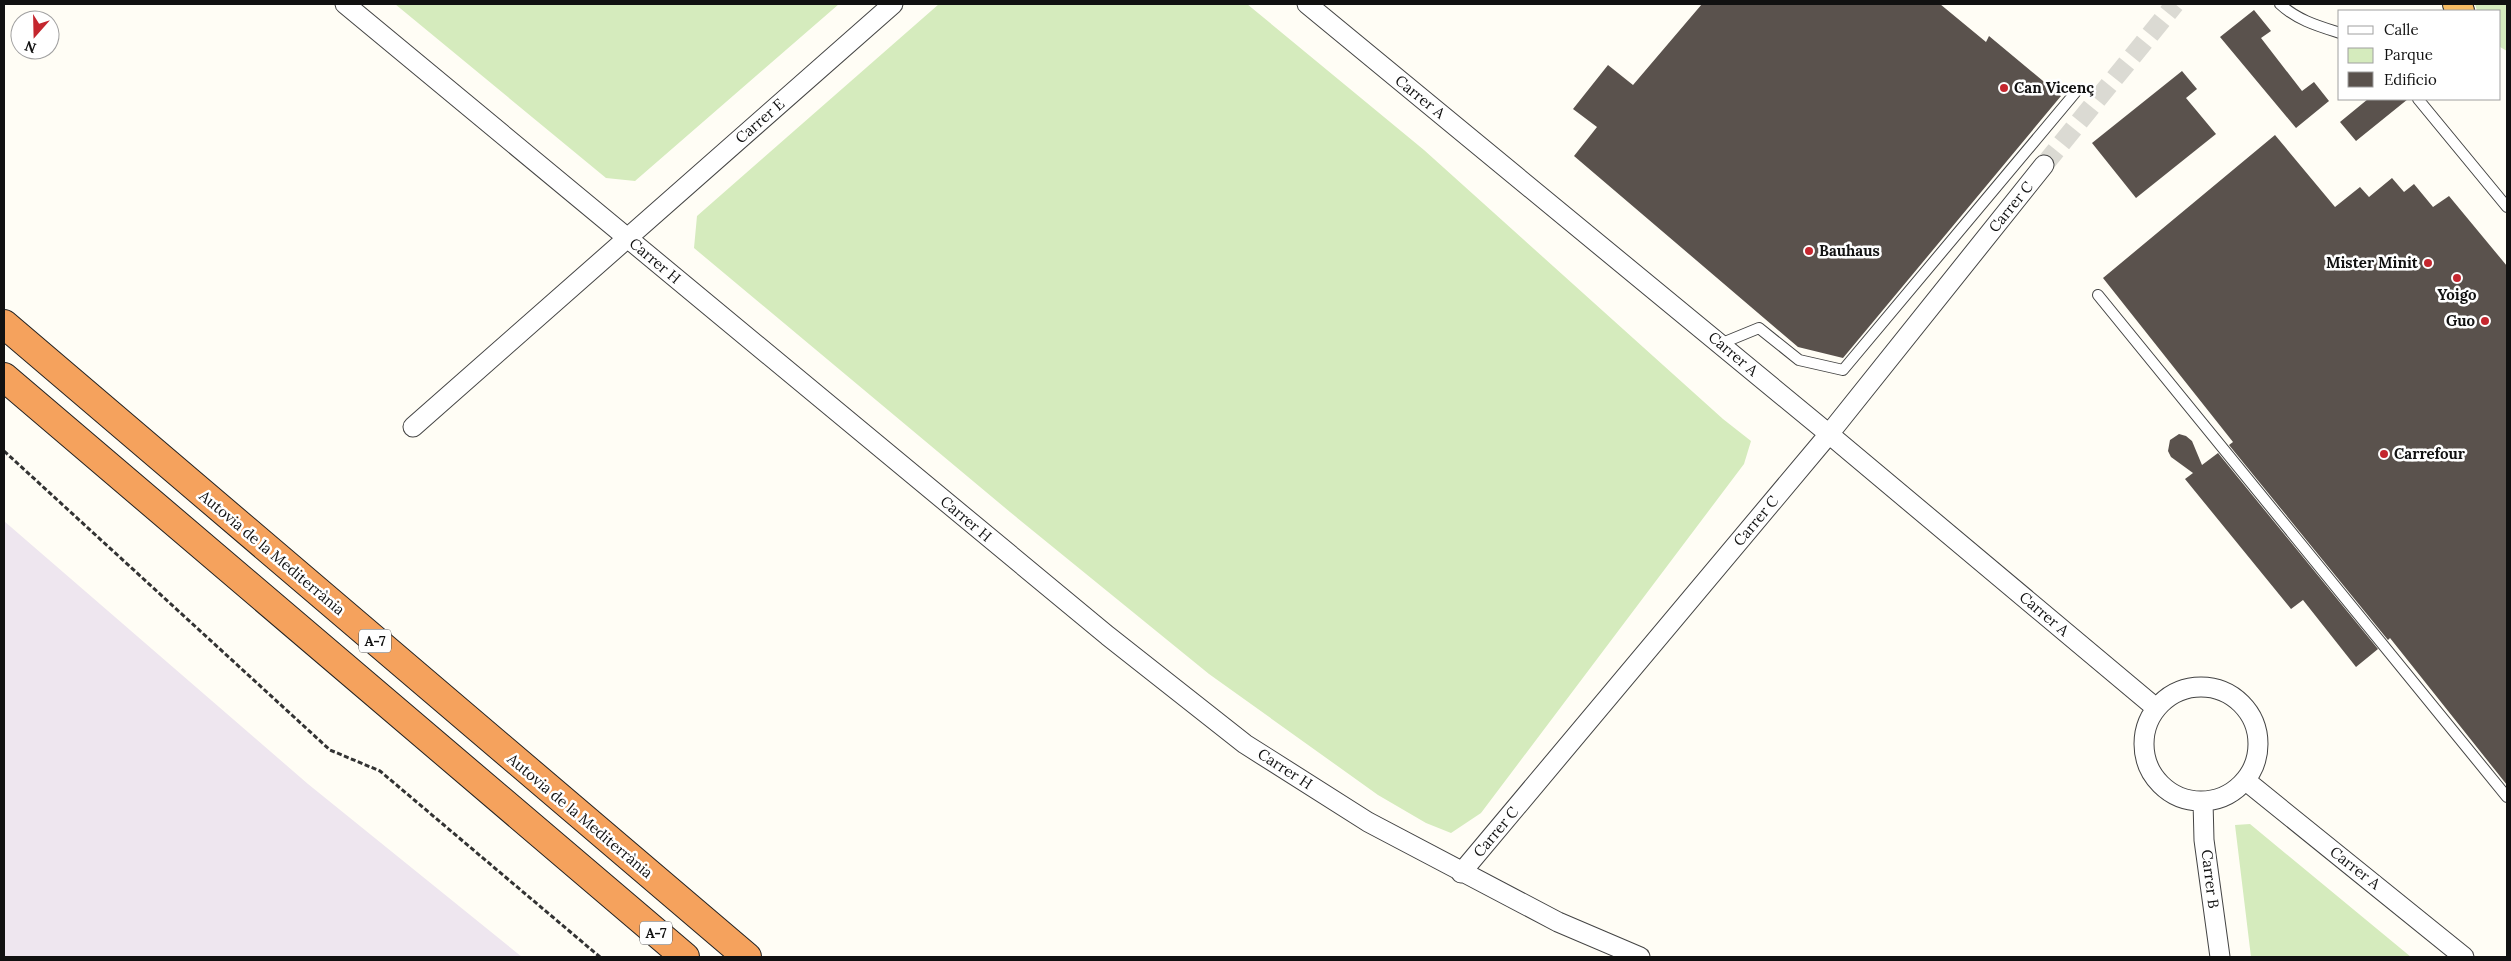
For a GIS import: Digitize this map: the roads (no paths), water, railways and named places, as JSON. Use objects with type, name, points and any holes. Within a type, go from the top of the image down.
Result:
[{"type":"highway","name":"Autovia de la Mediterrània","points":[[4,324],[747,957]]},
{"type":"highway","name":"A-7","points":[[4,377],[685,957]]},
{"type":"street","name":"Carrer H","points":[[345,4],[1108,636],[1245,744],[1368,822],[1461,873],[1558,922],[1640,957]]},
{"type":"street","name":"Carrer E","points":[[413,426],[893,4]]},
{"type":"street","name":"Carrer A","points":[[1307,4],[1829,434],[2156,708]]},
{"type":"street","name":"Carrer C","points":[[1461,873],[1829,434],[2044,165]]},
{"type":"street","points":[[2194,687],[2213,688],[2233,697],[2242,705],[2251,718],[2257,734],[2255,762],[2245,780],[2232,792],[2219,798],[2203,801],[2192,800],[2171,793],[2152,774],[2145,756],[2144,740],[2150,718],[2156,708],[2177,692],[2194,687]]},
{"type":"street","name":"Carrer A","points":[[2245,780],[2464,957]]},
{"type":"street","name":"Carrer B","points":[[2203,801],[2204,840],[2220,957]]},
{"type":"lane","points":[[2280,4],[2291,14],[2302,20],[2338,32]]},
{"type":"lane","points":[[1720,344],[1759,328],[1799,360],[1844,370],[2075,93]]},
{"type":"lane","points":[[2419,100],[2507,207]]},
{"type":"lane","points":[[2098,295],[2507,797]]},
{"type":"tunnel","points":[[2044,165],[2175,4]]},
{"type":"place","name":"Can Vicenç","points":[[2004,88]]},
{"type":"place","name":"Bauhaus","points":[[1809,251]]},
{"type":"place","name":"Mister Minit","points":[[2428,263]]},
{"type":"place","name":"Yoigo","points":[[2457,278]]},
{"type":"place","name":"Guo","points":[[2485,321]]},
{"type":"place","name":"Carrefour","points":[[2384,454]]}]
